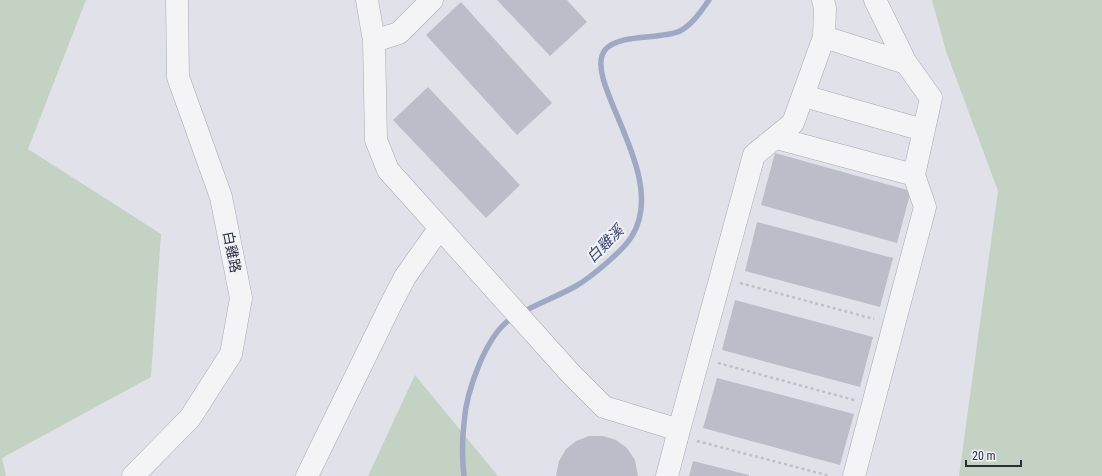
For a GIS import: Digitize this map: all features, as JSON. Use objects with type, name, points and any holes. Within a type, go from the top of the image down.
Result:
[{"type":"street","name":"白雞路","points":[[133,476],[190,418],[231,354],[241,298],[220,197],[178,77],[177,0]]},
{"type":"street","points":[[366,0],[374,41],[376,140],[388,170],[439,229],[507,301],[571,374],[604,407],[678,433]]},
{"type":"street","points":[[374,41],[399,33],[432,0]]},
{"type":"street","points":[[667,476],[754,155],[793,123],[824,37],[825,8],[823,0]]},
{"type":"street","points":[[854,476],[925,206],[914,175],[931,98],[906,63],[875,0]]},
{"type":"street","points":[[824,37],[906,63]]},
{"type":"street","points":[[804,96],[923,130]]},
{"type":"street","points":[[776,138],[914,175]]},
{"type":"street","points":[[307,476],[405,277],[439,229]]},
{"type":"path","points":[[720,278],[894,325]]},
{"type":"path","points":[[698,358],[873,404]]},
{"type":"path","points":[[678,433],[830,476]]},
{"type":"green space","points":[[0,0],[86,0],[28,149],[161,234],[151,377],[2,458],[6,476],[0,476]]},
{"type":"green space","points":[[932,0],[1102,0],[1102,476],[959,476],[998,191],[946,51]]},
{"type":"green space","points":[[415,375],[498,476],[368,476]]},
{"type":"building","points":[[497,0],[567,0],[587,22],[550,56]]},
{"type":"building","points":[[461,2],[552,103],[517,135],[426,35]]},
{"type":"building","points":[[428,87],[520,185],[486,218],[393,120]]},
{"type":"building","points":[[775,153],[911,191],[897,243],[761,205]]},
{"type":"building","points":[[757,222],[893,258],[880,307],[745,271]]},
{"type":"building","points":[[735,300],[873,337],[860,387],[722,350]]},
{"type":"building","points":[[717,378],[854,414],[840,465],[703,428]]},
{"type":"building","points":[[589,436],[603,436],[616,440],[627,448],[635,460],[638,476],[556,476],[559,461],[566,449],[576,441]]},
{"type":"building","points":[[693,461],[749,475],[749,476],[689,476]]},
{"type":"waterway","name":"白雞溪","points":[[521,313],[576,286],[590,277],[628,242],[632,236],[641,212],[640,185],[634,158],[604,83],[601,64],[605,50],[611,45],[620,41],[672,34],[680,31],[693,21],[709,0]]},
{"type":"waterway","name":"白雞溪","points":[[464,476],[462,450],[464,423],[473,380],[486,349],[504,325],[514,317]]}]
